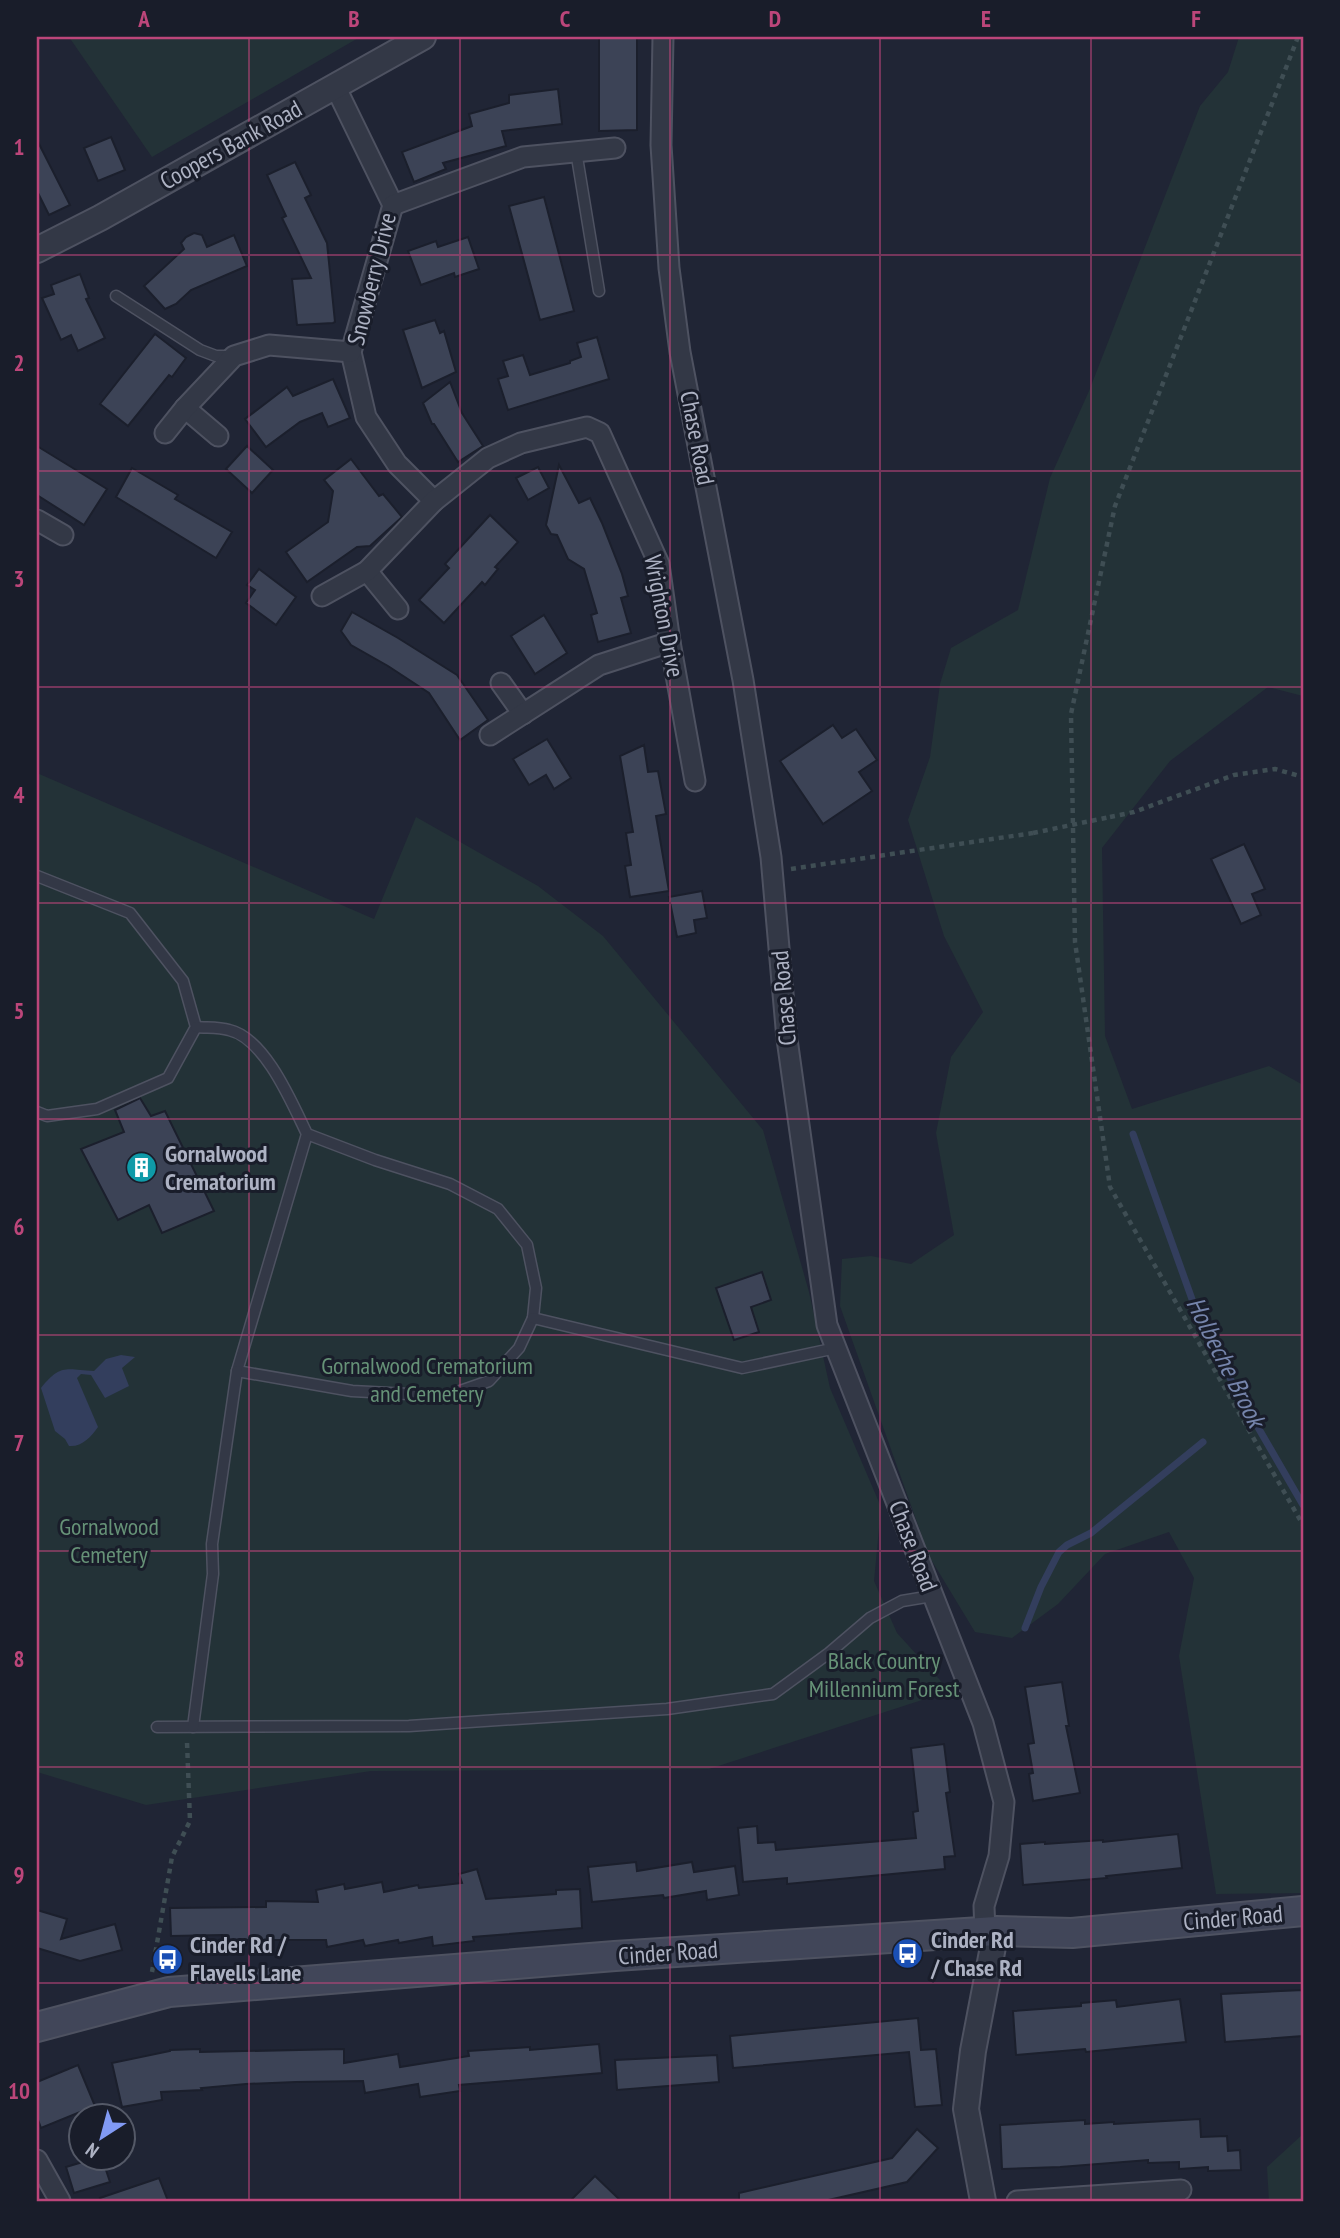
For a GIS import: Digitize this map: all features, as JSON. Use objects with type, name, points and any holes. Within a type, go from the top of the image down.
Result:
[{"type":"main road","name":"Cinder Road","points":[[37,2028],[169,1992],[561,1961],[990,1932],[1072,1933],[1303,1912]]},
{"type":"street","name":"Coopers Bank Road","points":[[37,250],[100,218],[422,37]]},
{"type":"street","name":"Chase Road","points":[[663,37],[662,145],[678,341],[743,680],[773,880],[789,1053],[827,1325],[983,1723],[1003,1802],[999,1856],[984,1906],[990,1932]]},
{"type":"street","name":"Snowberry Drive","points":[[335,86],[393,205],[351,352],[366,417],[397,464],[434,501]]},
{"type":"street","points":[[393,205],[523,157],[615,148]]},
{"type":"street","points":[[165,433],[234,356],[269,345],[351,352]]},
{"type":"street","points":[[185,408],[218,436]]},
{"type":"street","name":"Wrighton Drive","points":[[434,501],[488,458],[521,443],[587,428],[600,433],[659,564],[695,781]]},
{"type":"street","points":[[322,596],[367,571],[434,501]]},
{"type":"street","points":[[37,520],[62,536]]},
{"type":"street","points":[[367,571],[398,609]]},
{"type":"street","points":[[490,735],[599,665],[670,642]]},
{"type":"street","points":[[501,683],[523,714]]},
{"type":"street","points":[[983,2201],[966,2109],[990,1932]]},
{"type":"street","points":[[37,2160],[60,2201]]},
{"type":"street","points":[[1017,2201],[1181,2190]]},
{"type":"lane","points":[[576,151],[598,291]]},
{"type":"lane","points":[[116,296],[200,350],[216,356],[234,356]]},
{"type":"lane","points":[[37,876],[130,913],[183,981],[196,1027],[168,1078],[97,1109],[47,1116],[37,1112]]},
{"type":"lane","points":[[190,1727],[213,1574],[212,1544],[237,1371],[307,1134],[283,1085],[252,1041],[230,1030],[196,1027]]},
{"type":"lane","points":[[237,1371],[352,1391],[446,1396],[489,1381],[519,1348],[533,1318],[536,1289],[527,1245],[498,1209],[450,1184],[307,1134]]},
{"type":"lane","points":[[533,1318],[742,1368],[836,1348]]},
{"type":"lane","points":[[156,1727],[409,1726],[667,1709],[773,1694],[829,1653],[870,1618],[902,1601],[932,1596]]},
{"type":"path","points":[[1298,37],[1115,506],[1072,713],[1075,942],[1110,1187],[1303,1525]]},
{"type":"path","points":[[773,880],[794,868],[1033,833],[1135,812],[1234,775],[1275,769],[1303,777]]},
{"type":"path","points":[[146,1998],[172,1857],[190,1821],[190,1727]]},
{"type":"green space","points":[[69,37],[360,37],[152,157]]},
{"type":"green space","points":[[1239,37],[1303,37],[1303,696],[1268,687],[1170,761],[1102,848],[1105,1036],[1132,1109],[1269,1066],[1303,1085],[1303,1893],[1216,1894],[1179,1656],[1194,1578],[1169,1532],[1105,1554],[1058,1604],[1012,1638],[975,1632],[929,1556],[840,1306],[842,1259],[871,1256],[911,1264],[954,1235],[936,1133],[951,1057],[983,1012],[944,936],[908,820],[930,757],[940,684],[951,648],[1018,610],[1050,478],[1089,391],[1200,106],[1228,72]]},
{"type":"green space","name":"Gornalwood Crematorium and Cemetery","points":[[37,773],[374,919],[416,817],[538,886],[603,936],[763,1130],[809,1292],[830,1388],[881,1507],[874,1581],[897,1633],[950,1691],[709,1769],[371,1771],[146,1805],[37,1772]]},
{"type":"green space","points":[[1303,2134],[1303,2201],[1269,2201],[1267,2167]]},
{"type":"water","points":[[121,1355],[135,1357],[122,1368],[129,1386],[105,1398],[91,1375],[81,1374],[77,1378],[98,1427],[82,1443],[69,1446],[55,1431],[41,1388],[58,1372],[69,1369],[94,1371],[106,1359]]},
{"type":"building","points":[[599,37],[637,37],[637,130],[599,131]]},
{"type":"building","points":[[558,89],[562,124],[502,131],[506,146],[443,163],[446,169],[414,182],[402,152],[472,126],[469,114],[509,103],[509,95]]},
{"type":"building","points":[[111,137],[125,170],[98,181],[84,148]]},
{"type":"building","points":[[37,140],[70,205],[49,215],[37,191]]},
{"type":"building","points":[[295,162],[311,195],[305,198],[327,243],[333,323],[297,325],[292,279],[311,278],[282,218],[286,216],[267,175]]},
{"type":"building","points":[[544,197],[574,311],[540,320],[509,206]]},
{"type":"building","points":[[194,233],[202,235],[207,247],[234,235],[247,266],[191,290],[176,304],[165,309],[144,286],[184,249],[181,243]]},
{"type":"building","points":[[468,237],[479,269],[455,277],[454,273],[421,285],[408,251],[436,241],[438,247]]},
{"type":"building","points":[[80,274],[89,298],[86,299],[105,338],[78,351],[71,335],[61,340],[42,298],[54,294],[51,285]]},
{"type":"building","points":[[435,320],[440,333],[444,331],[456,372],[422,388],[403,330]]},
{"type":"building","points":[[155,334],[186,358],[128,426],[100,404]]},
{"type":"building","points":[[597,337],[609,379],[508,410],[498,379],[508,376],[503,361],[523,355],[530,375],[581,357],[577,343]]},
{"type":"building","points":[[333,379],[350,418],[328,427],[322,413],[300,422],[266,447],[245,419],[287,387],[293,396]]},
{"type":"building","points":[[450,382],[462,413],[483,446],[458,462],[432,424],[423,403]]},
{"type":"building","points":[[37,446],[107,489],[84,525],[37,495]]},
{"type":"building","points":[[247,446],[273,470],[252,493],[226,469]]},
{"type":"building","points":[[351,459],[379,496],[383,494],[402,517],[370,546],[357,547],[307,582],[286,552],[328,522],[333,491],[324,480]]},
{"type":"building","points":[[559,465],[579,503],[590,498],[602,523],[628,596],[621,598],[631,633],[598,642],[591,615],[597,613],[584,569],[568,559],[557,535],[551,534],[546,525]]},
{"type":"building","points":[[538,467],[549,488],[528,500],[516,478]]},
{"type":"building","points":[[132,468],[178,495],[175,499],[232,532],[216,558],[116,497]]},
{"type":"building","points":[[490,515],[518,542],[495,567],[498,569],[485,585],[482,582],[444,623],[419,600],[449,568],[445,564]]},
{"type":"building","points":[[259,569],[296,597],[276,625],[246,603],[255,590],[247,585]]},
{"type":"building","points":[[352,612],[457,675],[488,720],[460,740],[429,693],[351,645],[341,631]]},
{"type":"building","points":[[544,615],[567,653],[535,674],[511,636]]},
{"type":"building","points":[[833,725],[842,738],[856,729],[877,760],[859,772],[872,791],[823,824],[780,761]]},
{"type":"building","points":[[547,739],[571,778],[554,789],[546,775],[529,785],[513,759]]},
{"type":"building","points":[[644,745],[648,772],[658,771],[666,814],[656,816],[669,891],[630,897],[625,866],[631,865],[626,833],[633,832],[620,756]]},
{"type":"building","points":[[1244,844],[1265,889],[1252,894],[1261,915],[1241,924],[1211,859]]},
{"type":"building","points":[[702,891],[707,918],[694,920],[696,933],[677,937],[669,897]]},
{"type":"building","name":"Gornalwood Crematorium","points":[[140,1098],[151,1116],[165,1111],[214,1211],[162,1233],[149,1205],[118,1220],[81,1149],[124,1132],[115,1110]]},
{"type":"building","points":[[762,1272],[771,1300],[751,1307],[759,1332],[734,1340],[716,1288]]},
{"type":"building","points":[[1062,1682],[1069,1726],[1066,1726],[1080,1793],[1033,1801],[1029,1774],[1033,1773],[1028,1744],[1034,1743],[1025,1687]]},
{"type":"building","points":[[944,1744],[950,1792],[946,1793],[955,1856],[944,1857],[945,1869],[787,1884],[787,1878],[743,1882],[738,1828],[757,1826],[758,1843],[775,1842],[776,1850],[916,1838],[913,1812],[918,1811],[911,1748]]},
{"type":"building","points":[[1178,1834],[1182,1868],[1023,1885],[1020,1844],[1103,1842]]},
{"type":"building","points":[[636,1862],[637,1871],[692,1862],[694,1872],[735,1866],[739,1895],[707,1900],[706,1891],[664,1898],[663,1895],[592,1902],[588,1867]]},
{"type":"building","points":[[477,1869],[486,1899],[556,1894],[556,1890],[580,1889],[582,1928],[473,1937],[474,1941],[433,1946],[432,1937],[365,1946],[363,1940],[327,1947],[326,1940],[222,1940],[222,1935],[171,1936],[170,1908],[266,1907],[266,1901],[318,1902],[316,1890],[344,1884],[345,1889],[382,1882],[384,1892],[418,1885],[419,1888],[462,1883],[459,1874]]},
{"type":"building","points":[[37,1910],[67,1919],[61,1939],[115,1924],[122,1950],[80,1961],[37,1948]]},
{"type":"building","points":[[1303,1990],[1303,2036],[1225,2042],[1221,1994]]},
{"type":"building","points":[[1180,1999],[1186,2042],[1086,2052],[1085,2049],[1016,2055],[1013,2011],[1081,2006],[1081,2003],[1116,2000],[1117,2007]]},
{"type":"building","points":[[918,2018],[921,2050],[936,2049],[942,2105],[915,2107],[909,2052],[733,2068],[730,2036]]},
{"type":"building","points":[[599,2044],[602,2073],[459,2085],[460,2091],[420,2097],[418,2084],[365,2093],[363,2081],[246,2084],[161,2092],[162,2100],[136,2105],[136,2102],[121,2102],[112,2063],[170,2050],[200,2049],[200,2052],[344,2049],[344,2063],[398,2054],[400,2067],[469,2056],[468,2051],[530,2047],[530,2050]]},
{"type":"building","points":[[717,2055],[719,2082],[617,2090],[615,2060]]},
{"type":"building","points":[[78,2065],[93,2102],[66,2102],[66,2118],[41,2128],[37,2117],[37,2082]]},
{"type":"building","points":[[1200,2119],[1201,2137],[1227,2136],[1228,2151],[1240,2150],[1241,2170],[1208,2171],[1208,2167],[1179,2169],[1179,2162],[1148,2163],[1148,2160],[1002,2169],[1000,2125],[1085,2120],[1085,2124],[1114,2124]]},
{"type":"building","points":[[917,2129],[938,2148],[907,2182],[824,2201],[739,2201],[739,2193],[892,2158]]},
{"type":"building","points":[[68,2172],[107,2172],[110,2182],[74,2193]]},
{"type":"building","points":[[595,2176],[621,2201],[570,2201]]},
{"type":"building","points":[[159,2178],[168,2201],[101,2201],[100,2198]]},
{"type":"waterway","name":"Holbeche Brook","points":[[1133,1134],[1198,1316],[1234,1386],[1303,1505]]},
{"type":"waterway","points":[[1025,1628],[1041,1587],[1059,1552],[1091,1533],[1203,1442]]},
{"type":"place","name":"Gornalwood Crematorium","points":[[142,1168]]},
{"type":"place","name":"Cinder Rd / Chase Rd","points":[[908,1954]]},
{"type":"place","name":"Cinder Rd / Flavells Lane","points":[[167,1959]]},
{"type":"park label","name":"Gornalwood Cemetery","points":[[109,1541]]},
{"type":"park label","name":"Black Country Millennium Forest","points":[[884,1675]]}]
